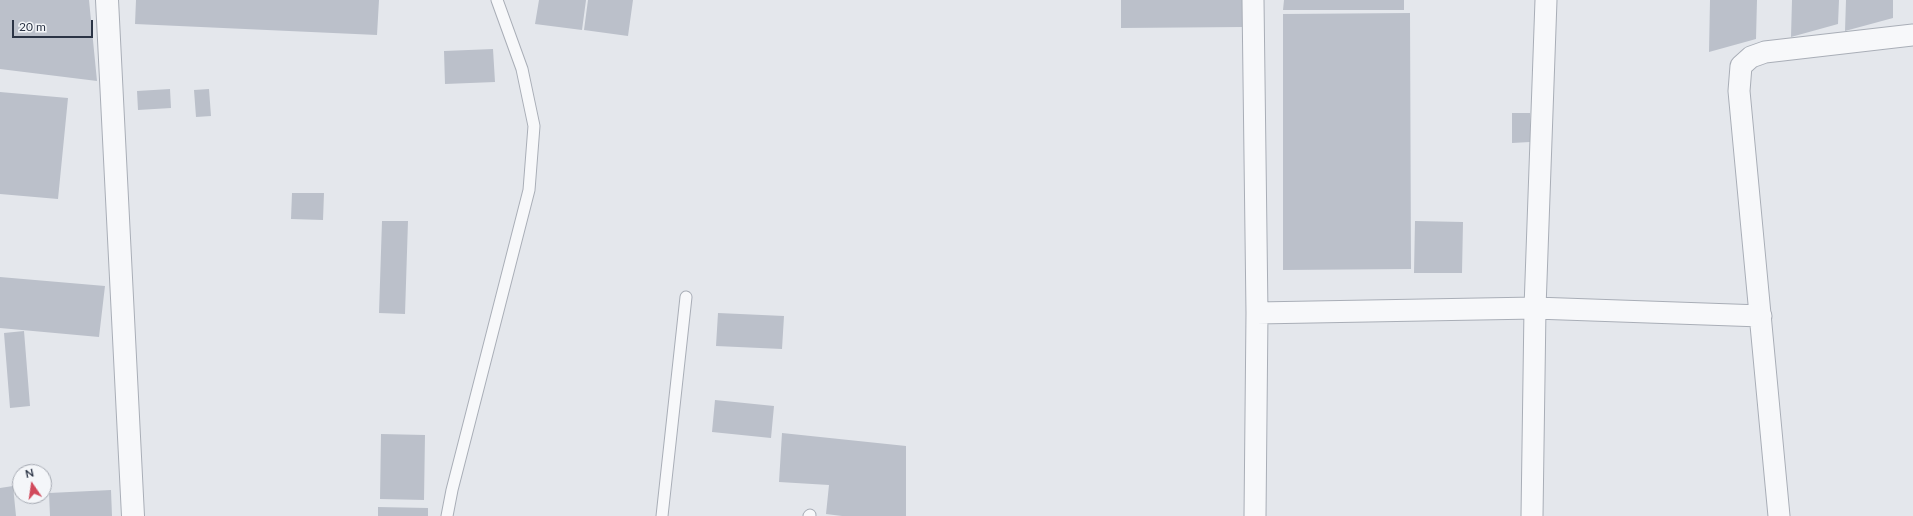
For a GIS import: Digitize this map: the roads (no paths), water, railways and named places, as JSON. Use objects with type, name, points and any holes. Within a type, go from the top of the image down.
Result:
[{"type":"street","points":[[107,0],[133,516]]},
{"type":"street","points":[[1253,0],[1258,313],[1255,516]]},
{"type":"street","points":[[1532,516],[1535,308],[1546,0]]},
{"type":"street","points":[[1780,516],[1740,92],[1741,66],[1751,57],[1765,52],[1913,35]]},
{"type":"street","points":[[1258,313],[1535,308],[1761,316]]},
{"type":"lane","points":[[447,516],[452,490],[529,190],[534,126],[522,69],[497,0]]},
{"type":"lane","points":[[662,516],[686,297]]}]
